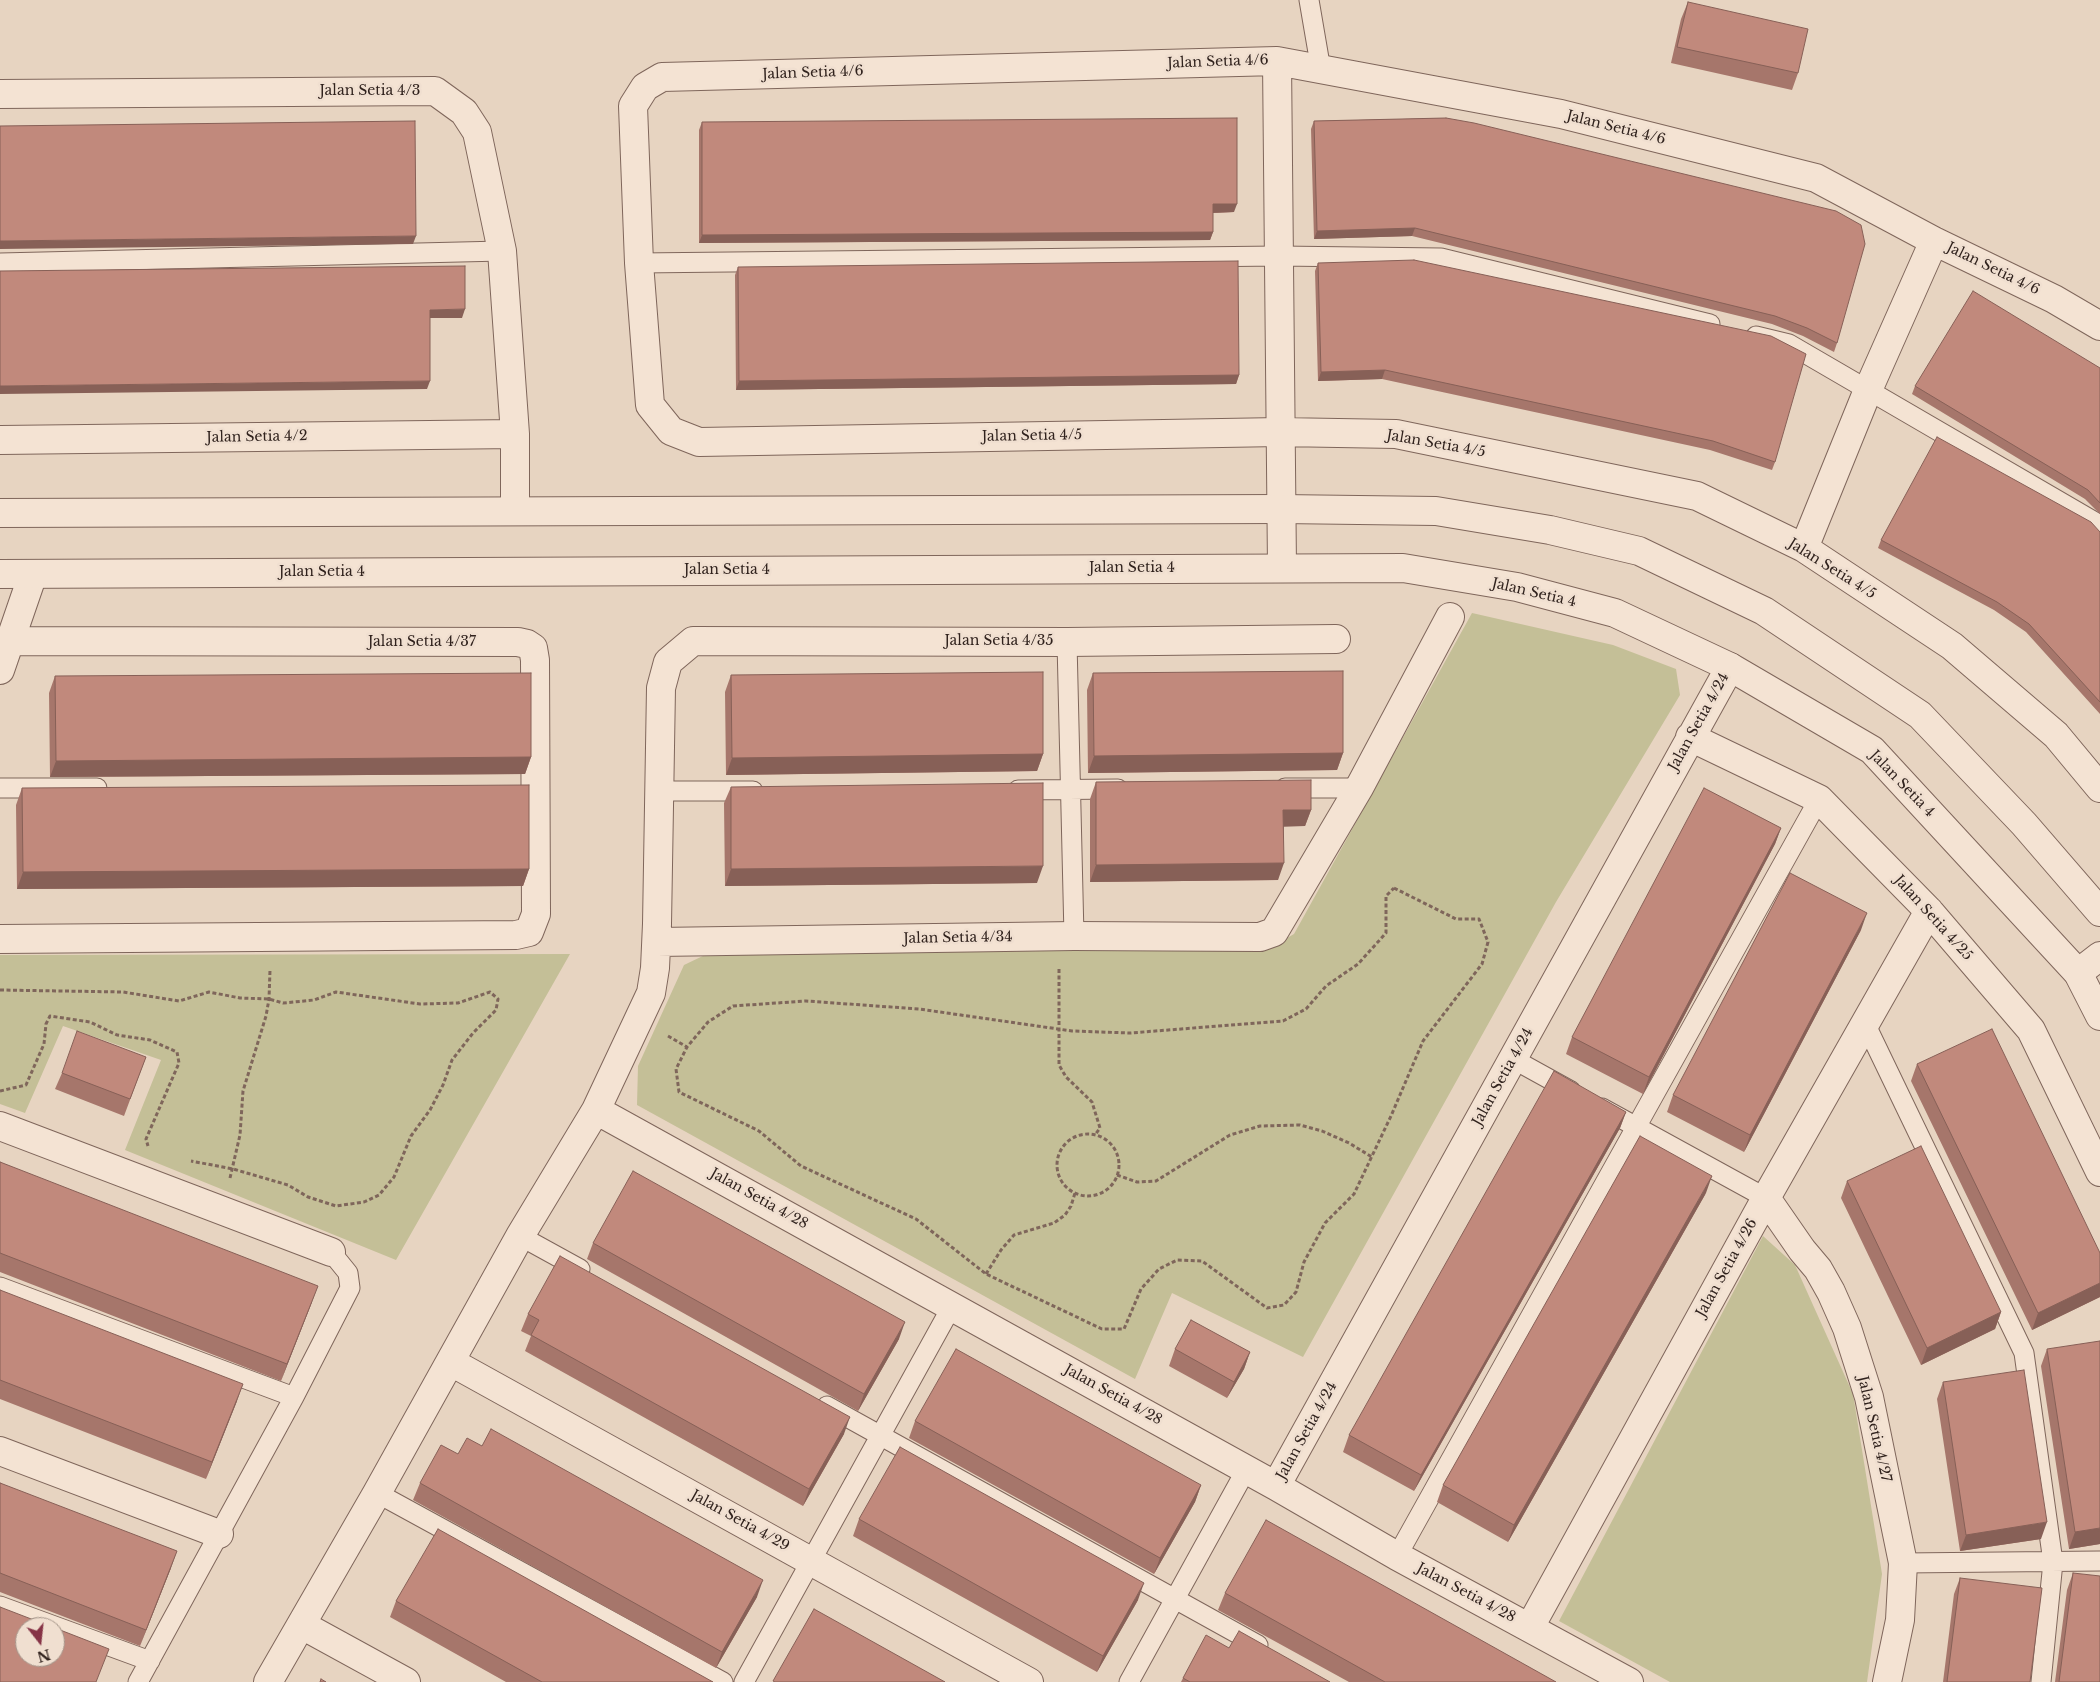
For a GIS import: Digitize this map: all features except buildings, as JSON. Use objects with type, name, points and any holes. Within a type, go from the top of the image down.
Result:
[{"type":"street","name":"Jalan Setia 4/6","points":[[671,432],[650,405],[639,263],[633,106],[645,87],[662,77],[1277,60],[1321,70],[1561,114],[1816,178],[1934,241],[2054,299],[2100,326]]},
{"type":"street","points":[[1277,60],[1282,567]]},
{"type":"street","name":"Jalan Setia 4/3","points":[[0,94],[435,91],[464,112],[477,132],[502,251],[515,434],[515,511]]},
{"type":"street","points":[[1804,548],[1868,390],[1934,241]]},
{"type":"street","name":"Jalan Setia 4/5","points":[[671,432],[699,442],[1280,432],[1396,434],[1697,496],[1804,548],[1952,646],[2056,735],[2100,788]]},
{"type":"street","name":"Jalan Setia 4/2","points":[[0,440],[515,434]]},
{"type":"street","points":[[0,513],[1281,509],[1436,512],[1550,530],[1639,550],[1764,611],[1920,715],[2024,824],[2100,912]]},
{"type":"street","name":"Jalan Setia 4","points":[[0,574],[1282,567],[1403,568],[1517,587],[1615,613],[1730,667],[1872,750],[2078,973],[2100,1016]]},
{"type":"street","points":[[0,670],[33,574]]},
{"type":"street","points":[[1359,788],[1450,617]]},
{"type":"street","name":"Jalan Setia 4/35","points":[[659,791],[661,688],[668,662],[693,641],[1067,642],[1336,639]]},
{"type":"street","name":"Jalan Setia 4/37","points":[[0,939],[516,936],[529,932],[536,914],[526,790],[535,660],[532,648],[528,644],[518,642],[10,641]]},
{"type":"street","name":"Jalan Setia 4/24","points":[[1276,1486],[1730,667]]},
{"type":"street","name":"Jalan Setia 4/25","points":[[1690,738],[1819,799],[1929,911],[2031,1030],[2100,1172]]},
{"type":"street","name":"Jalan Setia 4/34","points":[[657,942],[1074,936],[1260,937],[1274,932],[1282,922],[1359,788]]},
{"type":"street","points":[[268,1682],[377,1493],[520,1236],[596,1110],[651,993],[657,942],[659,791]]},
{"type":"street","name":"Jalan Setia 4/26","points":[[1530,1627],[1766,1198],[1929,911]]},
{"type":"street","points":[[2078,973],[2100,956]]},
{"type":"street","name":"Jalan Setia 4/28","points":[[596,1110],[1276,1486],[1397,1556],[1530,1627],[1612,1678]]},
{"type":"street","points":[[0,1126],[331,1252]]},
{"type":"street","name":"Jalan Setia 4/27","points":[[1766,1198],[1802,1250],[1818,1269],[1831,1292],[1847,1328],[1869,1397],[1903,1563],[1900,1620],[1887,1682]]},
{"type":"street","name":"Jalan Setia 4/29","points":[[450,1362],[1028,1682]]},
{"type":"street","points":[[0,1451],[219,1534]]},
{"type":"street","points":[[302,1625],[406,1682]]},
{"type":"lane","points":[[1309,0],[1321,70]]},
{"type":"lane","points":[[0,263],[502,251]]},
{"type":"lane","points":[[639,263],[1279,256],[1442,258],[1790,344],[2100,525]]},
{"type":"lane","points":[[1067,642],[1074,936]]},
{"type":"lane","points":[[0,788],[119,788]]},
{"type":"lane","points":[[1269,788],[1359,788]]},
{"type":"lane","points":[[1002,790],[1140,789]]},
{"type":"lane","points":[[659,791],[767,791]]},
{"type":"lane","points":[[1397,1556],[1819,799]]},
{"type":"lane","points":[[1865,1023],[2024,1353],[2053,1562],[2040,1682]]},
{"type":"lane","points":[[1513,1059],[1766,1198]]},
{"type":"lane","points":[[520,1236],[597,1278]]},
{"type":"lane","points":[[138,1682],[294,1397],[350,1288],[348,1273],[331,1252]]},
{"type":"lane","points":[[0,1287],[294,1397]]},
{"type":"lane","points":[[744,1682],[952,1306]]},
{"type":"lane","points":[[811,1397],[1275,1654]]},
{"type":"lane","points":[[1129,1682],[1246,1470]]},
{"type":"lane","points":[[377,1493],[723,1682]]},
{"type":"lane","points":[[1903,1563],[2100,1561]]},
{"type":"lane","points":[[0,1606],[150,1661]]},
{"type":"path","points":[[1394,888],[1456,919],[1479,919],[1488,942],[1482,964],[1422,1041],[1354,1194],[1325,1223],[1304,1262],[1296,1292],[1284,1305],[1267,1308],[1202,1262],[1177,1260],[1159,1269],[1141,1289],[1124,1329],[1102,1329],[986,1274],[916,1219],[801,1166],[759,1131],[679,1092],[676,1069],[687,1047],[708,1022],[733,1006],[806,1001],[919,1009],[1072,1031],[1130,1033],[1283,1021],[1306,1009],[1326,986],[1358,964],[1386,933],[1386,896],[1394,888]]},
{"type":"path","points":[[1059,961],[1059,1065],[1066,1077],[1092,1102],[1100,1128],[1095,1135]]},
{"type":"path","points":[[228,1184],[233,1170],[240,1135],[243,1091],[259,1041],[269,998],[270,963]]},
{"type":"path","points":[[0,990],[123,992],[179,1001],[209,992],[240,998],[269,998],[283,1003],[314,1000],[336,992],[420,1004],[458,1003],[490,992],[498,999],[496,1010],[473,1033],[452,1060],[443,1086],[430,1110],[411,1136],[394,1177],[379,1195],[364,1202],[336,1206],[308,1197],[288,1185],[188,1160]]},
{"type":"path","points":[[0,1091],[26,1085],[44,1044],[46,1024],[50,1016],[90,1022],[117,1035],[150,1040],[177,1052],[179,1063],[146,1139],[149,1149]]},
{"type":"path","points":[[663,1033],[687,1047]]},
{"type":"path","points":[[1116,1175],[1137,1182],[1156,1182],[1230,1135],[1260,1126],[1300,1125],[1322,1131],[1350,1143],[1372,1157]]},
{"type":"path","points":[[1085,1134],[1095,1135],[1105,1140],[1117,1155],[1119,1166],[1116,1175],[1104,1191],[1094,1195],[1075,1193],[1060,1179],[1057,1170],[1060,1150],[1066,1142],[1075,1137],[1085,1134]]},
{"type":"path","points":[[986,1274],[1001,1250],[1014,1235],[1054,1224],[1065,1215],[1071,1206],[1075,1193]]},
{"type":"shaded area","points":[[1472,613],[1613,645],[1676,669],[1680,695],[1556,902],[1303,1357],[1172,1293],[1135,1379],[637,1105],[638,1066],[684,965],[707,954],[1268,949],[1294,934]]},
{"type":"shaded area","points":[[570,954],[396,1260],[125,1150],[161,1060],[63,1026],[25,1113],[0,1104],[0,955]]},
{"type":"shaded area","points":[[1763,1236],[1795,1265],[1853,1394],[1882,1574],[1867,1682],[1670,1682],[1559,1621]]}]
